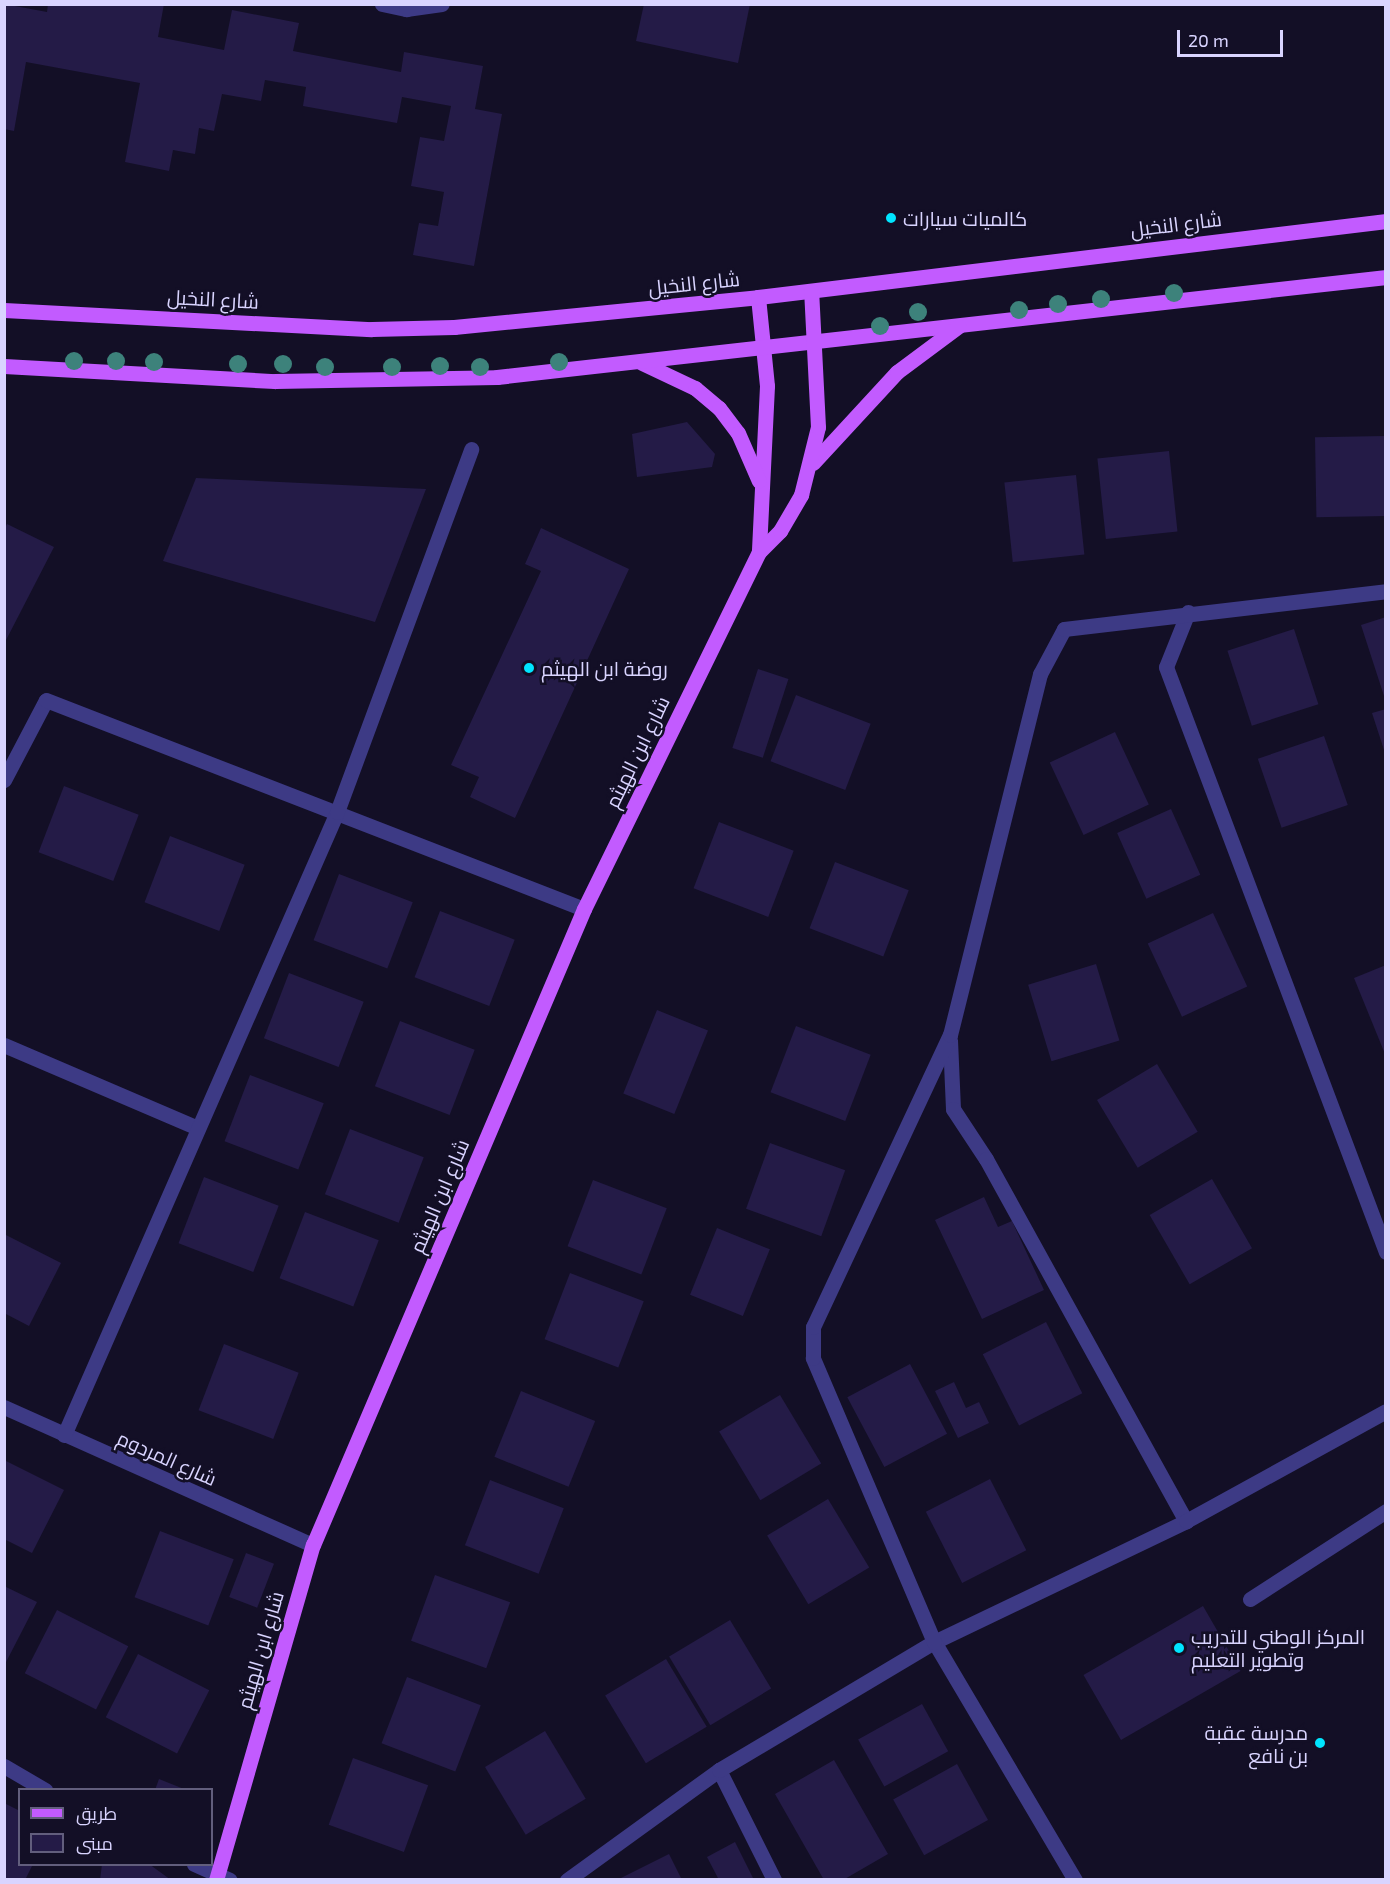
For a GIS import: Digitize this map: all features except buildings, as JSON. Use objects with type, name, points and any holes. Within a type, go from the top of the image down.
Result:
[{"type":"main road","name":"شارع النخيل","points":[[4,310],[372,329],[529,322],[811,291],[1386,221]]},
{"type":"main road","points":[[5,368],[387,382],[639,362],[1386,277]]},
{"type":"main road","points":[[811,291],[817,340],[813,463]]},
{"type":"main road","points":[[758,297],[765,346],[759,552]]},
{"type":"main road","points":[[759,552],[791,514],[813,463],[897,372],[962,324]]},
{"type":"main road","points":[[639,362],[678,378],[719,408],[738,433],[762,489]]},
{"type":"main road","name":"شارع ابن الهيثم","points":[[221,1878],[313,1545],[584,909],[759,552]]},
{"type":"street","points":[[382,4],[406,9],[442,4]]},
{"type":"street","points":[[64,1435],[195,1127],[337,812],[471,449]]},
{"type":"street","points":[[1075,1880],[934,1642],[810,1343],[950,1035],[1050,650],[1064,629],[1188,612],[1386,591]]},
{"type":"street","points":[[1188,612],[1166,667],[1386,1252]]},
{"type":"street","points":[[4,780],[46,700],[584,909]]},
{"type":"street","points":[[950,1035],[953,1109],[986,1159],[1186,1521]]},
{"type":"street","points":[[4,1045],[195,1127]]},
{"type":"street","name":"شارع المردوم","points":[[4,1407],[313,1545]]},
{"type":"street","points":[[567,1880],[719,1770],[934,1642],[1186,1521],[1386,1411]]},
{"type":"street","points":[[1250,1599],[1386,1511]]},
{"type":"street","points":[[4,1766],[42,1788]]},
{"type":"street","points":[[719,1770],[774,1880]]},
{"type":"street","points":[[198,1866],[221,1878]]},
{"type":"place","name":"كالميات سيارات","points":[[891,218]]},
{"type":"place","name":"روضة ابن الهيثم","points":[[529,668]]},
{"type":"place","name":"المركز الوطني للتدريب وتطوير التعليم","points":[[1179,1648]]},
{"type":"place","name":"مدرسة عقبة بن نافع","points":[[1320,1743]]}]
